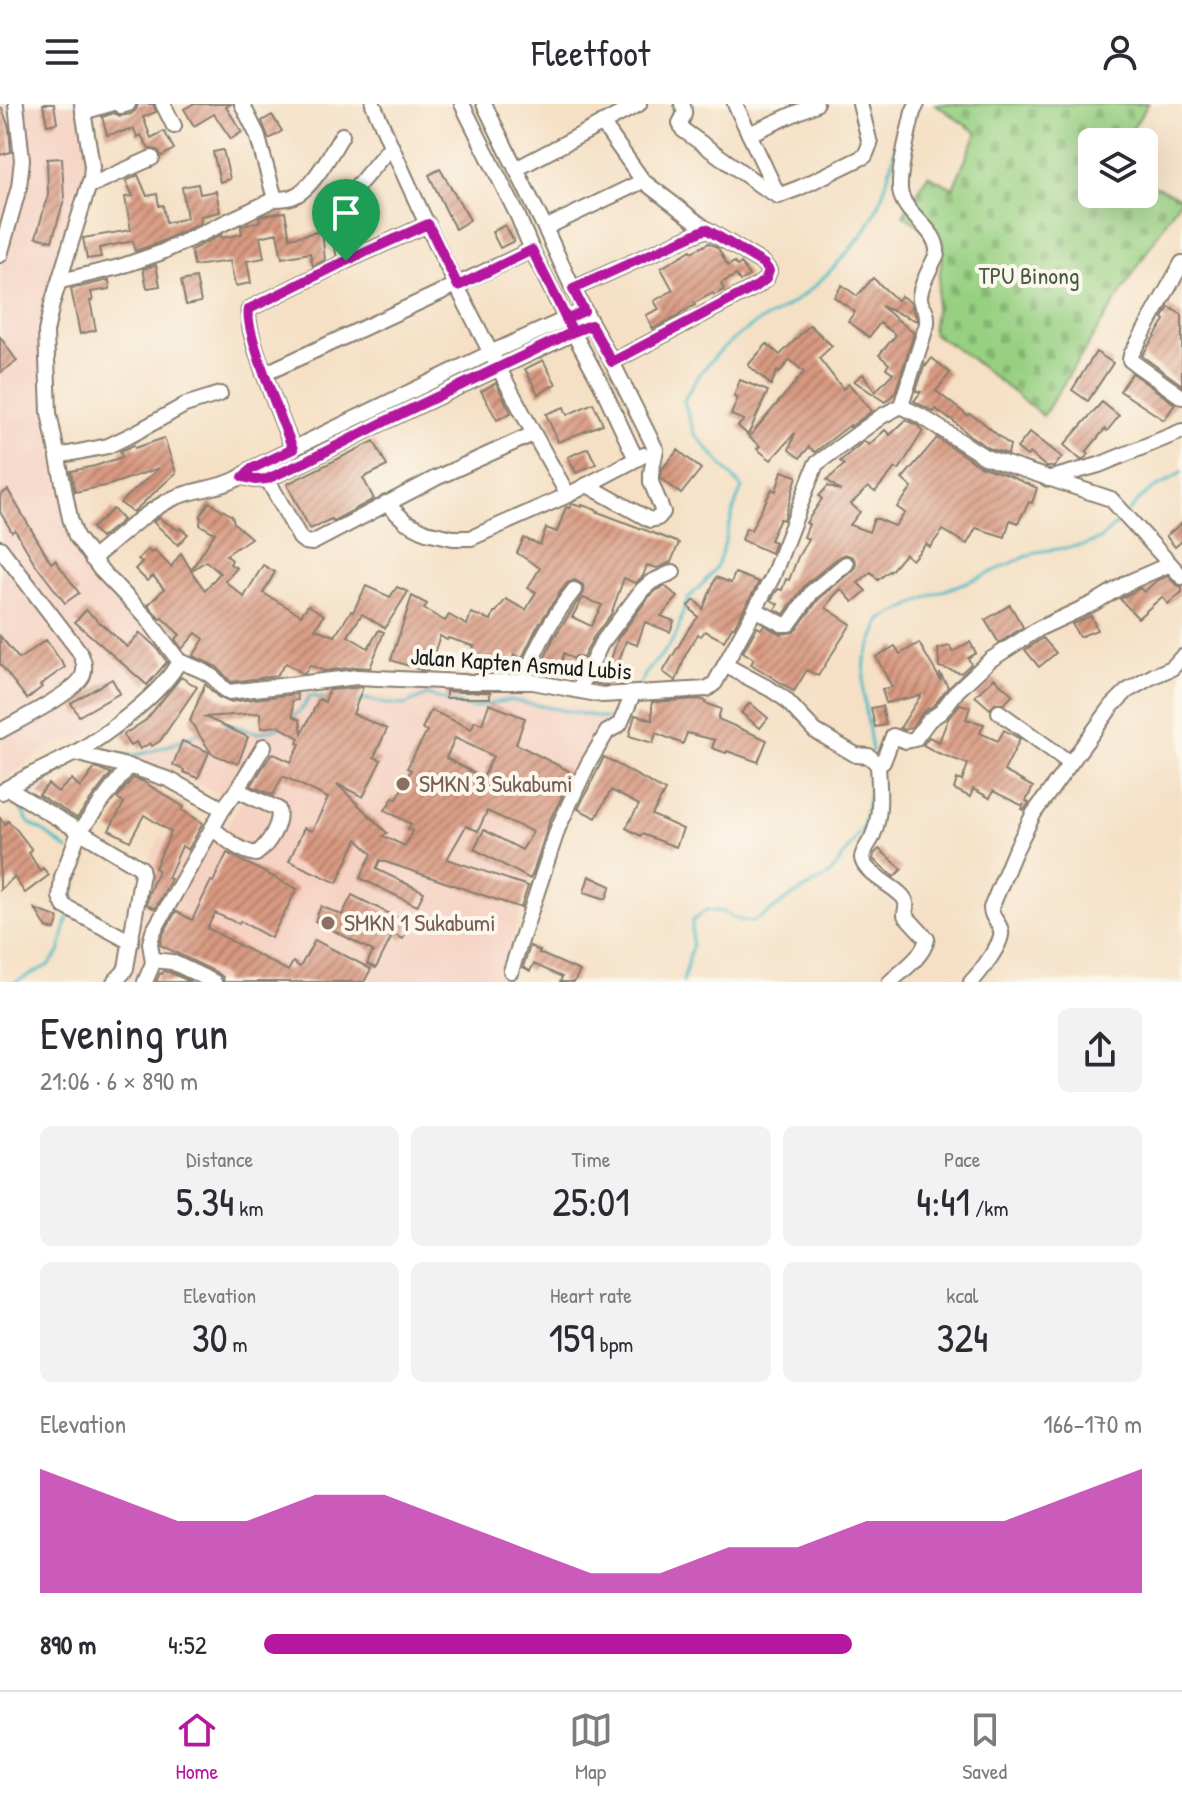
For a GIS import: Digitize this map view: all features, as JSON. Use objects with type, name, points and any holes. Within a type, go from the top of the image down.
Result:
[{"type":"street","points":[[1,252],[19,187],[22,160],[16,104]]},
{"type":"street","points":[[4,790],[75,753],[148,699],[169,678],[179,661],[147,618],[92,559],[76,536],[49,413],[45,345],[49,318],[89,186],[92,166],[82,108],[110,104]]},
{"type":"street","points":[[118,104],[128,104]]},
{"type":"street","points":[[163,104],[174,126]]},
{"type":"street","points":[[242,104],[257,134],[275,199]]},
{"type":"street","points":[[373,104],[497,368],[568,495]]},
{"type":"street","points":[[484,104],[573,289],[656,450],[651,482],[663,508],[662,516],[650,520],[587,485]]},
{"type":"street","points":[[516,169],[639,104]]},
{"type":"street","points":[[682,104],[685,110],[680,123],[683,130],[778,196]]},
{"type":"street","points":[[735,104],[778,196]]},
{"type":"street","points":[[749,134],[816,104]]},
{"type":"street","points":[[778,196],[865,156],[870,144],[860,104]]},
{"type":"street","points":[[917,104],[900,179],[901,195],[910,213],[933,237],[938,247],[921,294],[921,303],[927,311],[927,324],[901,406],[985,457],[1111,499],[1182,577]]},
{"type":"street","points":[[465,105],[532,250],[636,459]]},
{"type":"street","points":[[602,123],[643,181],[706,229],[764,264],[769,271],[766,279],[757,286],[612,362]]},
{"type":"street","points":[[61,281],[160,253],[275,199],[293,197],[305,188],[342,135]]},
{"type":"street","points":[[346,261],[335,213],[391,146]]},
{"type":"street","points":[[89,186],[152,158]]},
{"type":"street","points":[[545,228],[643,181]]},
{"type":"street","points":[[293,449],[247,320],[249,309],[428,224]]},
{"type":"street","points":[[573,289],[706,229]]},
{"type":"street","points":[[264,374],[532,250]]},
{"type":"street","points":[[1182,263],[1130,360],[1182,397]]},
{"type":"street","points":[[264,472],[305,462],[497,368],[570,325],[584,311]]},
{"type":"street","points":[[92,559],[176,497],[243,477],[255,480],[293,449],[490,353],[570,325],[591,325]]},
{"type":"street","points":[[425,384],[433,399]]},
{"type":"street","points":[[58,456],[108,446],[185,405],[220,394]]},
{"type":"street","name":"Jalan Kapten Asmud Lubis","points":[[179,661],[207,673],[229,692],[357,677],[546,683],[593,694],[707,689],[715,683],[772,578],[816,464],[882,416],[901,406]]},
{"type":"street","points":[[1048,479],[1099,465],[1182,431]]},
{"type":"street","points":[[264,472],[300,538],[312,543],[436,478],[533,434]]},
{"type":"street","points":[[386,503],[406,522],[426,532],[471,538],[568,495],[656,450]]},
{"type":"street","points":[[0,548],[84,661],[79,683],[0,731]]},
{"type":"street","points":[[756,610],[782,624],[789,624],[812,592],[846,564]]},
{"type":"street","points":[[878,765],[883,762],[893,736],[906,741],[915,739],[929,720],[941,712],[957,691],[990,660],[1040,628],[1170,564]]},
{"type":"street","points":[[579,690],[601,644],[642,590],[673,572]]},
{"type":"street","points":[[524,682],[542,636],[574,590]]},
{"type":"street","points":[[971,982],[1001,937],[991,908],[1034,813],[1112,706],[1127,691],[1172,668],[1182,657]]},
{"type":"street","points":[[725,665],[785,699],[815,731],[856,755],[869,756],[878,765],[879,813],[875,832],[862,859],[870,871],[905,898],[905,915],[927,939],[919,956],[890,982]]},
{"type":"street","points":[[511,971],[558,828],[588,764],[607,732],[620,724],[633,694]]},
{"type":"street","points":[[999,712],[1070,763]]},
{"type":"street","points":[[145,982],[153,960],[150,943],[153,932],[223,809],[264,746]]},
{"type":"street","points":[[75,753],[170,780],[223,809]]},
{"type":"street","points":[[129,766],[79,832],[60,890],[61,903],[131,942]]},
{"type":"street","points":[[4,790],[141,868],[126,968],[114,982]]},
{"type":"street","points":[[212,828],[250,854],[256,854],[264,847],[280,818],[280,812],[237,790]]},
{"type":"street","points":[[153,960],[172,962],[214,982]]},
{"type":"shaded area","points":[[0,104],[82,104],[91,155],[85,192],[38,329],[41,400],[75,555],[86,573],[117,592],[163,647],[166,660],[142,690],[89,734],[52,745],[0,782]]},
{"type":"shaded area","points":[[425,689],[465,704],[508,693],[555,706],[573,705],[603,717],[568,778],[498,982],[127,982],[132,970],[149,860],[160,837],[195,857],[212,821],[226,829],[249,788],[234,780],[224,796],[133,754],[224,719],[243,730],[275,726],[294,713],[300,694],[313,691],[342,700],[377,695],[402,700]]},
{"type":"green space","name":"TPU Binong","points":[[935,104],[1148,104],[1133,128],[1078,128],[1078,208],[1158,208],[1158,187],[1181,198],[1043,416],[966,355],[932,333],[944,242],[903,215],[928,175],[953,188],[977,133]]},
{"type":"building","points":[[43,104],[54,104],[57,123],[47,125]]},
{"type":"building","points":[[138,104],[153,104],[156,112],[143,117],[151,138],[164,131],[174,149],[162,156],[157,150],[149,149],[134,129],[107,135],[102,117],[114,113],[120,116],[131,114]]},
{"type":"building","points":[[193,104],[231,104],[226,107],[242,132],[231,139],[214,114],[194,126],[184,109]]},
{"type":"building","points":[[0,108],[9,128],[11,152],[0,155]]},
{"type":"building","points":[[272,115],[282,131],[269,139],[262,121]]},
{"type":"building","points":[[223,150],[230,179],[220,182],[213,152]]},
{"type":"building","points":[[62,158],[64,200],[52,241],[36,237],[48,195],[47,159]]},
{"type":"building","points":[[440,169],[470,220],[455,229],[429,175]]},
{"type":"building","points":[[138,175],[147,196],[157,194],[159,206],[163,205],[166,223],[187,218],[182,187],[198,184],[200,194],[216,191],[220,212],[200,216],[201,223],[156,244],[135,251],[133,241],[99,248],[101,257],[87,259],[83,238],[131,230],[125,197],[133,196],[126,181]]},
{"type":"building","points":[[285,212],[290,238],[322,231],[325,260],[313,266],[310,253],[282,258],[277,233],[260,237],[264,258],[247,261],[251,283],[235,286],[230,261],[194,266],[191,250],[221,235],[222,238],[242,234],[241,226],[260,221],[261,216]]},
{"type":"building","points":[[505,225],[514,241],[500,248],[492,232]]},
{"type":"building","points":[[709,243],[718,248],[728,266],[734,262],[737,266],[741,263],[749,276],[740,281],[736,275],[721,283],[724,290],[694,303],[680,315],[653,329],[646,315],[659,309],[654,301],[673,290],[661,268]]},
{"type":"building","points":[[156,265],[160,286],[147,288],[143,269]]},
{"type":"building","points":[[196,278],[201,302],[186,305],[181,281]]},
{"type":"building","points":[[873,278],[898,301],[901,296],[910,302],[917,319],[881,306],[914,333],[895,393],[885,402],[854,381],[863,374],[875,392],[893,373],[886,368],[889,364],[879,355],[896,335],[880,323],[869,337],[848,321],[855,312],[834,297],[842,285],[857,296]]},
{"type":"building","points":[[109,280],[110,289],[91,292],[96,330],[80,334],[71,289]]},
{"type":"building","points":[[1169,307],[1182,315],[1182,385],[1142,356],[1165,320],[1163,318]]},
{"type":"building","points":[[810,325],[832,346],[819,358],[843,389],[849,384],[872,411],[815,452],[809,447],[800,458],[789,450],[795,433],[771,460],[757,449],[760,446],[749,437],[804,372],[790,360],[779,373],[777,371],[771,385],[748,365],[767,344],[780,355]]},
{"type":"building","points":[[0,337],[17,361],[0,373]]},
{"type":"building","points":[[1096,352],[1113,363],[1088,401],[1072,390]]},
{"type":"building","points":[[932,358],[950,373],[936,391],[1010,445],[1008,454],[989,448],[936,409],[934,412],[914,401],[921,392],[916,391],[925,364]]},
{"type":"building","points":[[543,360],[556,384],[538,394],[525,369]]},
{"type":"building","points":[[1132,373],[1175,404],[1164,420],[1120,391]]},
{"type":"building","points":[[740,380],[768,391],[748,435],[738,426],[744,420],[731,415]]},
{"type":"building","points":[[496,383],[511,413],[497,420],[481,391]]},
{"type":"building","points":[[1102,402],[1119,416],[1081,460],[1064,445]]},
{"type":"building","points":[[593,403],[603,424],[558,442],[546,414],[564,407],[567,415]]},
{"type":"building","points":[[906,420],[923,431],[899,470],[895,468],[875,492],[868,487],[851,504],[860,512],[850,525],[869,532],[874,519],[878,519],[895,526],[905,513],[897,507],[912,488],[902,479],[937,438],[980,466],[1037,488],[1032,503],[1029,502],[1018,523],[1010,520],[1005,537],[976,528],[967,544],[943,530],[930,547],[926,544],[912,560],[905,554],[890,572],[878,580],[871,572],[858,583],[866,591],[853,602],[841,589],[826,608],[851,624],[818,676],[807,670],[794,691],[751,664],[754,659],[743,652],[757,627],[761,629],[764,625],[781,634],[794,632],[819,599],[855,568],[853,557],[840,556],[805,585],[784,614],[775,609],[778,604],[771,600],[778,589],[782,590],[786,579],[789,580],[808,539],[804,537],[809,524],[806,523],[822,499],[819,496],[828,486],[841,491],[827,480],[844,465],[840,461],[864,441],[869,445],[885,430],[890,435]]},
{"type":"building","points":[[1030,432],[1062,457],[1054,467],[1046,467],[1030,453],[1027,456],[1017,448]]},
{"type":"building","points":[[164,438],[176,473],[133,512],[120,503],[159,468],[109,485],[75,492],[71,471],[122,457],[120,451]]},
{"type":"building","points":[[374,441],[387,466],[363,478],[374,499],[333,521],[331,519],[310,529],[287,484]]},
{"type":"building","points":[[588,448],[596,464],[576,473],[568,457]]},
{"type":"building","points":[[678,450],[701,469],[681,494],[661,478],[662,469]]},
{"type":"building","points":[[782,471],[797,476],[784,520],[780,519],[770,540],[775,542],[771,553],[742,540],[746,528],[751,530],[772,489],[776,491]]},
{"type":"building","points":[[8,490],[51,563],[55,560],[79,593],[65,603],[0,512],[0,495]]},
{"type":"building","points":[[209,502],[232,516],[234,523],[251,538],[226,555],[232,560],[230,564],[237,568],[225,581],[244,597],[263,565],[275,572],[263,593],[301,615],[308,605],[324,615],[315,629],[335,636],[353,612],[366,586],[390,597],[397,587],[408,592],[385,628],[362,614],[348,636],[368,648],[379,630],[384,632],[370,668],[324,671],[310,665],[302,673],[286,663],[276,676],[231,682],[217,667],[193,656],[204,639],[196,633],[182,649],[175,639],[180,635],[148,605],[164,589],[153,576],[147,581],[135,569],[142,562],[138,559],[148,549],[151,553],[154,550],[171,567],[181,553],[191,570],[215,533],[200,525],[201,515]],"holes":[[[206,561],[220,573],[205,590],[191,571]]]},
{"type":"building","points":[[572,504],[582,505],[679,543],[671,562],[657,568],[647,565],[643,576],[635,583],[624,578],[611,614],[583,658],[576,656],[573,659],[564,653],[557,675],[539,671],[553,639],[584,592],[583,585],[575,580],[567,583],[558,595],[522,658],[514,655],[507,672],[480,664],[478,671],[466,667],[474,646],[440,636],[428,670],[391,660],[412,596],[427,604],[424,609],[445,621],[449,615],[467,625],[471,613],[491,620],[506,599],[526,610],[536,592],[528,588],[540,568],[517,553],[524,538],[540,545],[546,528],[557,532],[566,507]],"holes":[[[583,598],[602,605],[591,626],[572,617]]]},
{"type":"building","points":[[113,509],[123,520],[101,538],[92,528]]},
{"type":"building","points":[[159,518],[188,534],[178,545],[153,522]]},
{"type":"building","points":[[1182,523],[1182,541],[1175,547],[1166,536]]},
{"type":"building","points":[[735,573],[759,582],[724,641],[705,631],[701,636],[698,634],[676,681],[663,672],[698,617],[688,606],[695,600],[703,609],[716,577],[731,583]]},
{"type":"building","points":[[1168,576],[1182,587],[1182,592],[1168,604],[1162,597],[1138,618],[1120,599],[1140,588],[1144,592],[1156,581]]},
{"type":"building","points":[[665,586],[678,597],[661,616],[674,621],[670,632],[645,622],[637,645],[626,641],[617,667],[627,674],[624,684],[593,683],[600,669],[607,672],[618,638],[649,597]]},
{"type":"building","points":[[1010,605],[1023,627],[999,643],[985,620]]},
{"type":"building","points":[[86,610],[127,647],[140,633],[156,647],[167,662],[147,685],[75,622]]},
{"type":"building","points":[[1091,616],[1097,630],[1079,637],[1072,624]]},
{"type":"building","points":[[0,636],[19,659],[46,640],[65,667],[27,699],[0,664]]},
{"type":"building","points":[[1043,638],[1056,653],[1039,667],[1025,650]]},
{"type":"building","points":[[970,642],[976,653],[968,658],[971,664],[961,673],[939,667],[938,649],[950,646],[952,652]]},
{"type":"building","points":[[919,643],[941,681],[940,673],[948,687],[912,727],[905,730],[900,728],[921,695],[886,703],[882,689],[892,687],[876,657],[895,646],[900,654]]},
{"type":"building","points":[[181,677],[197,687],[160,741],[140,749],[136,742],[130,746],[123,735],[146,720]]},
{"type":"building","points":[[994,678],[1013,695],[1004,704],[996,703],[990,709],[975,696]]},
{"type":"building","points":[[112,679],[120,693],[79,716],[71,703]]},
{"type":"building","points":[[205,684],[218,697],[229,702],[297,694],[298,700],[292,701],[293,716],[300,720],[302,733],[319,699],[325,702],[329,690],[363,687],[353,714],[387,729],[374,757],[381,760],[363,797],[337,784],[387,833],[383,836],[405,846],[412,831],[408,829],[411,824],[385,810],[393,797],[397,799],[411,770],[407,768],[427,731],[422,729],[431,710],[471,729],[475,721],[482,724],[489,704],[525,718],[516,744],[569,771],[557,793],[562,796],[550,820],[530,879],[474,849],[484,830],[522,850],[533,832],[487,811],[478,831],[466,826],[447,859],[528,886],[521,908],[380,860],[376,869],[424,892],[417,906],[360,878],[372,854],[357,839],[337,883],[289,861],[304,828],[312,831],[328,798],[283,776],[273,795],[251,786],[272,753],[291,762],[300,744],[297,743],[299,738],[278,726],[261,728],[260,713],[205,717],[248,737],[238,764],[212,754],[190,721]],"holes":[[[455,738],[493,756],[483,778],[446,758]]]},
{"type":"building","points":[[446,691],[490,692],[490,698],[446,698]]},
{"type":"building","points":[[699,699],[721,709],[718,719],[767,740],[758,762],[712,748],[715,740],[687,733],[683,744],[656,733],[653,743],[629,736],[635,715],[652,720],[652,702]]},
{"type":"building","points":[[750,703],[768,718],[760,728],[741,713]]},
{"type":"building","points":[[960,704],[970,707],[966,719],[984,724],[980,733],[998,741],[1004,730],[1020,739],[1004,771],[1033,787],[1024,810],[1024,804],[993,791],[990,798],[973,789],[970,797],[954,789],[957,779],[962,781],[968,764],[923,745],[929,737],[939,742],[948,719]]},
{"type":"building","points":[[882,706],[886,725],[875,727],[871,708]]},
{"type":"building","points":[[182,741],[209,752],[198,778],[173,765]]},
{"type":"building","points":[[604,757],[665,791],[652,815],[683,829],[676,847],[626,828],[639,805],[611,790],[596,818],[578,809]]},
{"type":"building","points":[[95,768],[111,773],[77,818],[39,795],[48,784],[58,792],[72,779],[80,788]]},
{"type":"building","points":[[133,778],[184,807],[182,810],[203,823],[188,850],[182,846],[168,878],[171,879],[155,909],[147,905],[148,895],[158,870],[155,868],[171,832],[144,815],[130,841],[109,830],[124,803],[117,798]]},
{"type":"building","points":[[0,818],[16,829],[32,850],[29,853],[40,871],[43,868],[49,875],[25,893],[14,877],[0,890]]},
{"type":"building","points":[[879,849],[902,869],[894,877],[873,859]]},
{"type":"building","points":[[227,853],[297,889],[271,938],[240,921],[239,924],[215,913],[207,928],[288,971],[293,962],[300,967],[315,940],[371,969],[364,982],[224,982],[218,973],[160,945],[176,911],[192,920]]},
{"type":"building","points":[[589,876],[611,886],[606,899],[584,892]]},
{"type":"building","points":[[352,895],[410,924],[403,939],[393,934],[376,968],[367,964],[373,951],[315,921],[321,906],[342,915]]},
{"type":"building","points":[[35,909],[59,918],[55,930],[47,928]]},
{"type":"building","points":[[530,946],[580,971],[574,982],[560,982],[562,977],[534,964],[530,971],[523,967]]},
{"type":"building","points":[[164,971],[169,972],[191,982],[156,982]]},
{"type":"waterway","points":[[638,689],[677,633],[689,598],[717,565],[742,488],[694,433],[684,401],[697,378],[732,340],[810,290],[861,236],[885,188],[907,104]]},
{"type":"waterway","points":[[1128,512],[1144,495],[1182,472]]},
{"type":"waterway","points":[[872,751],[863,691],[865,659],[881,620],[932,595],[1036,552],[1085,545],[1100,539],[1123,518]]},
{"type":"waterway","points":[[354,705],[366,699],[405,705],[427,695],[472,708],[509,700],[614,720]]},
{"type":"waterway","points":[[293,717],[310,696],[327,699]]},
{"type":"waterway","points":[[224,727],[230,725],[258,733],[282,727]]},
{"type":"waterway","points":[[94,751],[134,755],[175,743],[201,731]]},
{"type":"waterway","points":[[28,794],[46,777],[66,765]]},
{"type":"waterway","points":[[683,982],[692,946],[692,921],[706,910],[752,922],[828,876],[863,827],[872,778]]},
{"type":"waterway","points":[[19,802],[29,823],[68,850]]},
{"type":"waterway","points":[[71,904],[78,858],[74,855]]},
{"type":"waterway","points":[[15,982],[47,966],[59,953],[68,916]]},
{"type":"place","name":"SMKN 3 Sukabumi","points":[[403,784]]},
{"type":"place","name":"SMKN 1 Sukabumi","points":[[328,923]]},
{"type":"route","points":[[346,261],[249,309],[247,320],[293,449],[251,469],[243,477],[267,479],[573,332],[566,319],[584,311],[573,289],[706,229],[764,264],[769,271],[766,279],[757,286],[612,362],[591,325],[573,332],[566,319],[532,250],[458,286],[428,224],[346,261]]}]
